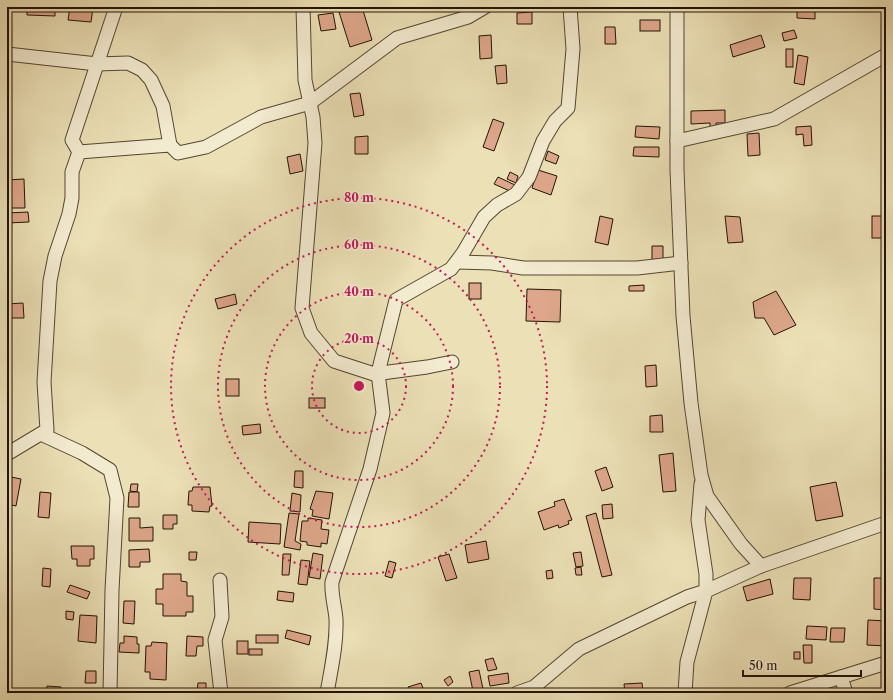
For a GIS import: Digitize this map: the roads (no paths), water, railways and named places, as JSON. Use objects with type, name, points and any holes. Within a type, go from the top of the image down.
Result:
[{"type":"street","points":[[7,454],[47,430],[44,376],[50,281],[55,256],[71,205],[72,172],[79,152],[72,140],[116,7]]},
{"type":"street","points":[[303,7],[305,72],[315,126],[315,143],[302,308],[311,333],[334,361],[374,374],[452,362]]},
{"type":"street","points":[[7,54],[97,64],[128,63],[142,70],[151,80],[162,106],[170,145],[178,153],[206,147],[261,117],[310,103],[397,38],[468,17],[484,7]]},
{"type":"street","points":[[327,693],[334,647],[336,618],[331,591],[332,582],[370,469],[383,414],[378,373],[396,300],[435,279],[451,268],[457,262],[486,214],[522,187],[529,177],[543,141],[555,121],[568,108],[573,49],[570,7]]},
{"type":"street","points":[[676,7],[677,141],[681,263],[683,316],[690,403],[701,475],[707,496],[741,544],[761,566]]},
{"type":"street","points":[[677,141],[774,119],[886,54]]},
{"type":"street","points":[[79,152],[170,145]]},
{"type":"street","points":[[457,262],[492,263],[523,268],[637,268],[681,263]]},
{"type":"street","points":[[41,434],[82,453],[110,470],[117,498],[112,590],[110,693]]},
{"type":"street","points":[[685,693],[687,662],[706,591],[706,574],[698,520],[701,475]]},
{"type":"street","points":[[517,693],[534,687],[579,649],[687,597],[706,591],[761,566],[886,523]]},
{"type":"street","points":[[220,580],[222,617],[214,640],[221,693]]},
{"type":"street","points":[[790,693],[886,663]]},
{"type":"street","points":[[841,677],[846,693]]}]
